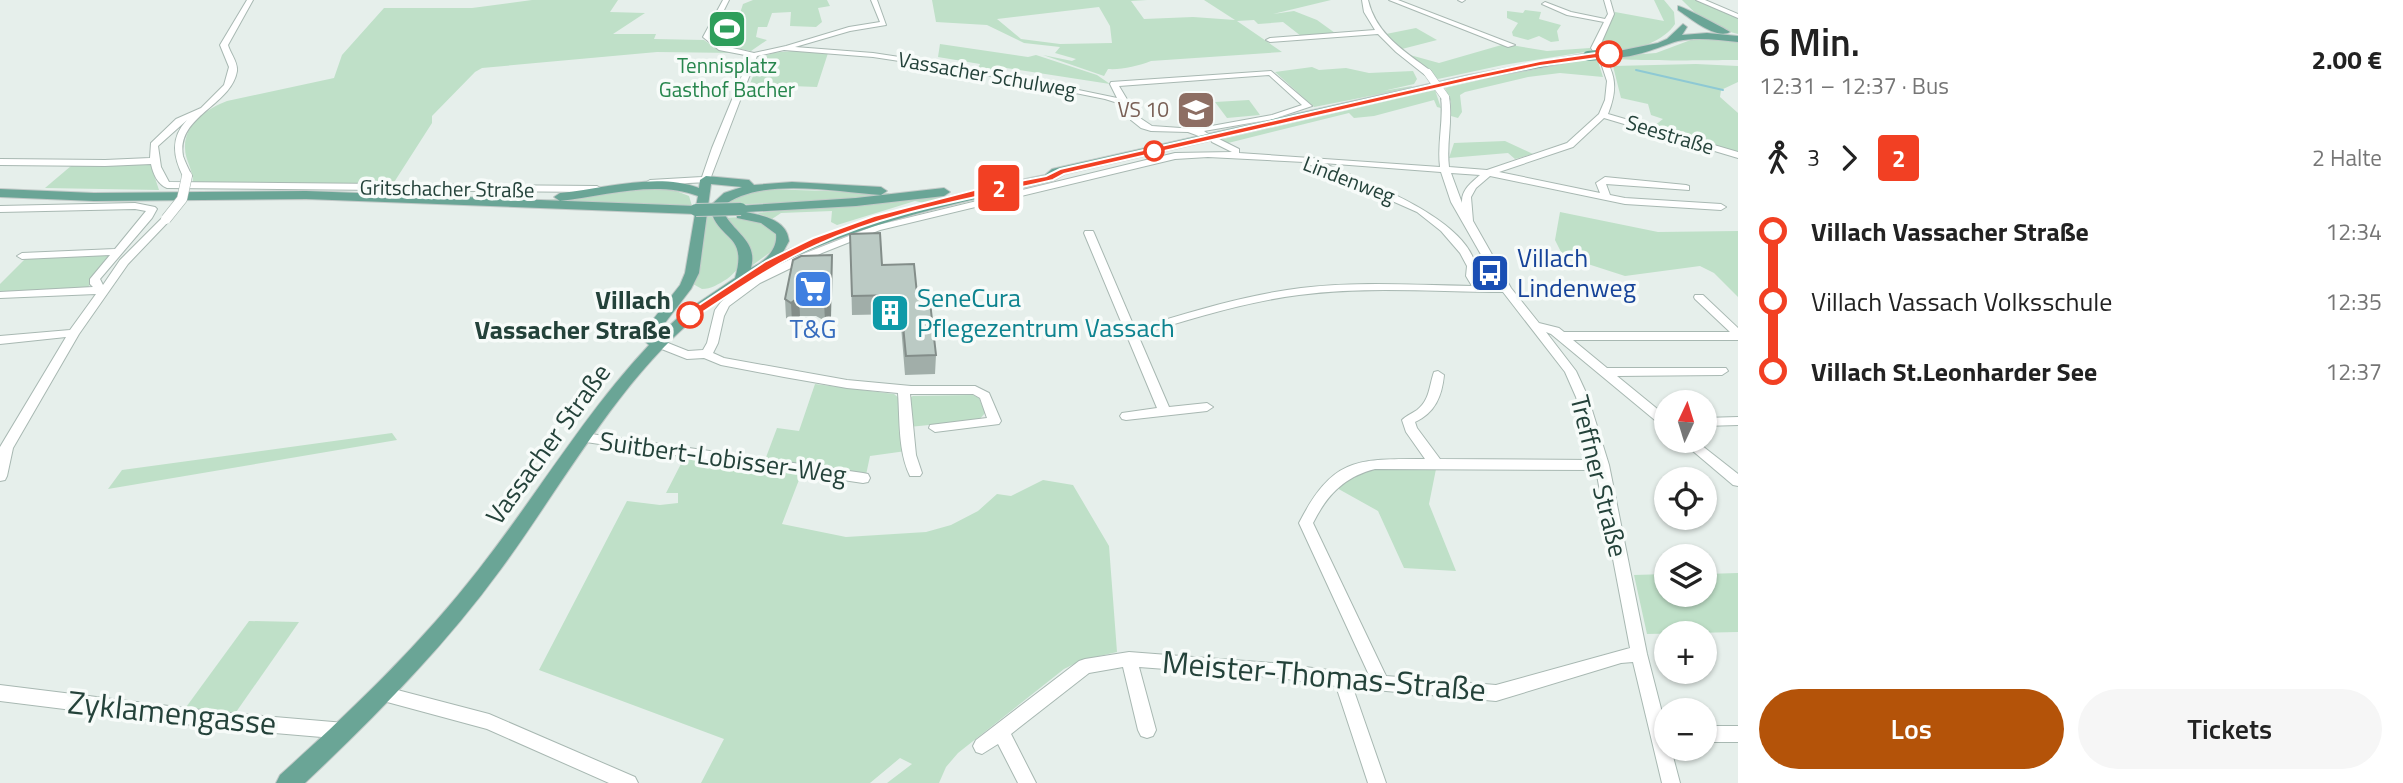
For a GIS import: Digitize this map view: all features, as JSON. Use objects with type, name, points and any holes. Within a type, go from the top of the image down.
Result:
[{"type":"main road","points":[[1673,0],[1706,25],[1738,37]]},
{"type":"main road","points":[[1673,39],[1683,27],[1681,8]]},
{"type":"main road","points":[[1683,27],[1738,37]]},
{"type":"main road","points":[[0,193],[94,197],[306,195],[696,210],[711,214],[856,202],[978,187],[1060,172],[1469,78],[1648,48],[1673,39],[1738,37]]},
{"type":"main road","name":"Vassacher Straße","points":[[288,783],[382,694],[447,624],[484,578],[618,390],[658,343],[720,293],[770,263],[842,230],[916,208],[1049,178],[1060,172]]},
{"type":"main road","points":[[658,343],[649,339],[651,331],[686,286],[695,262],[706,180],[857,191],[978,187]]},
{"type":"main road","points":[[741,280],[747,256],[745,249],[719,220],[716,206],[728,194],[758,185]]},
{"type":"main road","points":[[502,203],[660,186],[690,188],[703,194]]},
{"type":"main road","points":[[740,212],[765,220],[782,233],[783,241],[770,263]]},
{"type":"main road","points":[[686,286],[700,292],[720,293]]},
{"type":"street","points":[[0,476],[5,448],[74,333],[124,262],[182,199],[187,176],[177,158],[177,144],[187,124],[218,96],[232,75],[233,65],[224,45],[250,0]]},
{"type":"street","points":[[706,180],[715,147],[742,89],[754,55],[722,48],[707,37],[726,0]]},
{"type":"street","points":[[784,48],[849,29],[884,24],[874,0]]},
{"type":"street","points":[[1365,0],[1369,18],[1379,32],[1428,73],[1445,97]]},
{"type":"street","points":[[1392,0],[1511,45]]},
{"type":"street","points":[[1468,221],[1467,192],[1488,173],[1570,145],[1602,115],[1609,100],[1611,81],[1605,63],[1595,48],[1611,14],[1608,0]]},
{"type":"street","points":[[1699,0],[1738,16]]},
{"type":"street","points":[[1545,4],[1569,14],[1607,21]]},
{"type":"street","points":[[1270,40],[1379,32]]},
{"type":"street","name":"Vassacher Schulweg","points":[[754,55],[784,48],[873,55],[972,70],[1107,97],[1125,103],[1144,126],[1198,130],[1214,140],[1254,155]]},
{"type":"street","points":[[1125,103],[1114,84],[1271,73],[1308,106],[1273,117],[1198,130]]},
{"type":"street","name":"Treffner Straße","points":[[1445,97],[1443,139],[1450,192],[1506,289],[1570,371],[1582,397],[1602,465],[1639,654],[1654,707]]},
{"type":"street","points":[[0,162],[96,163],[154,160],[153,145],[159,138],[179,121],[201,110]]},
{"type":"street","name":"Seestraße","points":[[1602,115],[1738,155]]},
{"type":"street","points":[[1208,154],[1216,150],[1214,140]]},
{"type":"street","name":"Lindenweg","points":[[706,354],[712,348],[717,318],[725,304],[782,267],[828,247],[877,228],[1175,156],[1254,155],[1306,159],[1405,201],[1434,219],[1465,252],[1472,265],[1471,276],[1480,289]]},
{"type":"street","points":[[1306,159],[1488,173],[1625,201],[1721,207]]},
{"type":"street","name":"Gritschacher Straße","points":[[154,160],[161,181],[179,187],[554,191],[706,180]]},
{"type":"street","points":[[1606,197],[1601,183],[1605,180],[1686,188]]},
{"type":"street","points":[[0,209],[135,206],[152,209],[96,279],[95,284],[103,290]]},
{"type":"street","points":[[1089,233],[1165,412]]},
{"type":"street","points":[[22,256],[118,252]]},
{"type":"street","points":[[1133,333],[1212,309],[1300,292],[1327,289],[1506,289]]},
{"type":"street","points":[[0,295],[103,290]]},
{"type":"street","points":[[1699,297],[1738,335]]},
{"type":"street","points":[[1536,326],[1555,331],[1562,336],[1654,413]]},
{"type":"street","points":[[0,340],[74,333]]},
{"type":"street","points":[[1562,336],[1738,335]]},
{"type":"street","points":[[658,343],[687,355],[706,354],[722,360],[823,382],[904,390],[975,390],[985,396],[995,421],[935,428]]},
{"type":"street","points":[[1605,372],[1722,370]]},
{"type":"street","points":[[1435,463],[1411,429],[1408,420],[1431,406],[1437,389],[1438,375]]},
{"type":"street","points":[[904,390],[908,443],[915,473]]},
{"type":"street","points":[[1126,416],[1207,407]]},
{"type":"street","points":[[1717,422],[1738,421]]},
{"type":"street","name":"Suitbert-Lobisser-Weg","points":[[584,438],[863,478]]},
{"type":"street","points":[[1702,453],[1738,481]]},
{"type":"street","points":[[1380,682],[1306,523],[1318,498],[1333,482],[1352,469],[1375,464],[1602,465]]},
{"type":"street","name":"Meister-Thomas-Straße","points":[[982,746],[1085,666],[1129,659],[1273,670],[1342,680],[1496,694],[1621,656],[1639,654]]},
{"type":"street","name":"Meister-Thomas-Straße","points":[[1129,659],[1146,730]]},
{"type":"street","points":[[1342,680],[1377,783]]},
{"type":"street","name":"Zyklamengasse","points":[[0,693],[178,716],[345,731]]},
{"type":"street","points":[[382,694],[489,722],[629,783]]},
{"type":"street","points":[[1001,733],[1027,783]]},
{"type":"street","points":[[1717,734],[1738,734]]},
{"type":"street","name":"Treffner Straße","points":[[1667,761],[1671,783]]},
{"type":"green space","points":[[532,0],[618,0],[610,12],[645,13],[613,34],[656,34],[654,39],[704,40],[714,47],[737,53],[657,52],[482,68],[432,116],[432,123],[391,187],[193,185],[185,148],[188,132],[199,118],[227,101],[334,78],[342,55],[384,8],[472,8]]},
{"type":"green space","points":[[753,0],[827,0],[830,6],[818,8],[822,22],[816,27],[790,26],[791,12],[772,13],[767,27],[758,27],[756,37],[767,40],[751,51],[729,47],[743,4]]},
{"type":"green space","points":[[932,0],[1147,0],[1131,1],[1144,19],[1193,17],[1235,20],[1204,0],[1331,0],[1273,14],[1294,11],[1317,20],[1335,33],[1301,36],[1283,22],[1258,24],[1254,20],[1237,21],[1282,52],[1151,61],[1108,69],[1104,76],[1043,55],[1072,61],[1076,59],[1055,53],[1060,47],[1024,43],[987,25],[936,22]],"holes":[[[1099,7],[1110,26],[1112,43],[1060,44],[1021,39],[997,19]]]},
{"type":"green space","points":[[1654,0],[1664,0],[1674,12],[1675,24],[1669,31],[1652,43],[1631,50],[1601,50],[1601,42],[1615,12],[1664,21]]},
{"type":"green space","points":[[1682,0],[1698,0],[1738,17],[1738,34],[1706,22]]},
{"type":"green space","points":[[1525,10],[1541,12],[1539,19],[1561,25],[1557,31],[1559,41],[1551,42],[1539,36],[1528,40],[1513,36],[1512,32],[1518,23],[1507,18],[1507,11],[1523,13]]},
{"type":"green space","points":[[1416,28],[1437,40],[1402,49],[1386,34]]},
{"type":"green space","points":[[1696,38],[1738,40],[1738,60],[1606,57],[1656,53]]},
{"type":"green space","points":[[940,44],[1028,57],[1036,55],[1097,75],[1110,84],[1006,68],[1001,75],[977,70],[980,64],[938,57]]},
{"type":"green space","points":[[1505,44],[1547,51],[1590,48],[1591,51],[1438,79],[1410,55],[1439,63]]},
{"type":"green space","points":[[772,53],[828,53],[817,87],[791,86],[788,91],[748,88],[762,59]]},
{"type":"green space","points":[[1597,58],[1603,77],[1560,73],[1528,77],[1465,92],[1460,95],[1462,112],[1458,118],[1451,116],[1451,102],[1445,88],[1519,71]]},
{"type":"green space","points":[[1613,66],[1738,66],[1738,82],[1721,90],[1720,97],[1738,113],[1738,153],[1654,126],[1663,119],[1651,115],[1648,104],[1621,98]]},
{"type":"green space","points":[[1312,67],[1319,70],[1346,68],[1369,73],[1413,71],[1417,79],[1414,84],[1383,91],[1412,86],[1411,88],[1314,107],[1275,72]]},
{"type":"green space","points":[[1435,90],[1441,108],[1437,107],[1434,100],[1374,116],[1354,118],[1349,113],[1228,143],[1219,140]]},
{"type":"green space","points":[[1249,100],[1260,115],[1227,118],[1215,102]]},
{"type":"green space","points":[[1505,141],[1533,154],[1515,159],[1508,153],[1449,158],[1454,143]]},
{"type":"green space","points":[[150,163],[159,190],[45,188],[71,166]]},
{"type":"green space","points":[[671,189],[689,196],[692,206],[537,201]]},
{"type":"green space","points":[[764,189],[889,195],[830,201],[722,205],[729,197]]},
{"type":"green space","points":[[940,196],[941,199],[924,203],[915,201],[837,225],[831,222],[832,211],[781,213],[772,219],[757,213]]},
{"type":"green space","points":[[1560,212],[1658,232],[1738,231],[1738,297],[1714,273],[1700,266],[1625,276],[1563,256],[1555,240]]},
{"type":"green space","points":[[704,217],[712,217],[731,240],[740,254],[740,262],[727,279],[702,289],[693,284],[702,255]]},
{"type":"green space","points":[[741,217],[765,223],[777,235],[776,248],[750,267],[722,218]]},
{"type":"green space","points":[[110,255],[87,289],[0,293],[0,284],[26,258]]},
{"type":"green space","points":[[815,384],[894,394],[900,399],[906,451],[870,456],[866,475],[765,460],[777,428],[799,431]]},
{"type":"green space","points":[[973,395],[979,398],[985,413],[979,420],[909,427],[909,398],[913,396]]},
{"type":"green space","points":[[392,433],[397,440],[108,489],[122,470]]},
{"type":"green space","points":[[685,456],[802,472],[782,524],[846,537],[926,532],[951,525],[978,511],[997,494],[1011,496],[1043,480],[1073,485],[1109,546],[1117,652],[1082,660],[1064,669],[958,753],[946,767],[939,783],[887,783],[912,764],[900,758],[870,783],[701,783],[724,739],[539,670],[627,501],[660,505],[678,503],[678,493],[666,493]]},
{"type":"green space","points":[[1385,467],[1436,469],[1429,504],[1456,571],[1404,568],[1378,511],[1335,487],[1365,470]]},
{"type":"green space","points":[[1738,573],[1738,632],[1717,632],[1717,621],[1654,621],[1654,634],[1647,634],[1634,575],[1654,574],[1654,607],[1717,607],[1717,574]]},
{"type":"green space","points":[[249,621],[299,622],[234,715],[184,710]]},
{"type":"building","name":"SeneCura Pflegezentrum Vassach","points":[[880,233],[882,265],[914,264],[917,294],[929,293],[936,355],[906,356],[900,295],[852,296],[850,234]]},
{"type":"building","points":[[832,255],[831,298],[824,302],[815,297],[799,297],[791,303],[785,299],[793,260],[801,256]]},
{"type":"waterway","points":[[1636,70],[1723,90]]},
{"type":"bus line","name":"2","points":[[690,315],[770,263],[817,240],[878,218],[974,193],[1049,178],[1060,172],[1469,78],[1540,63],[1609,54]]},
{"type":"place","name":"Tennisplatz Gasthof Bacher","points":[[727,29]]},
{"type":"place","name":"VS 10","points":[[1196,110]]},
{"type":"place","name":"Villach Lindenweg","points":[[1490,273]]},
{"type":"place","name":"T&G","points":[[813,289]]},
{"type":"place","name":"SeneCura Pflegezentrum Vassach","points":[[890,313]]},
{"type":"place","name":"Villach Vassacher Straße","points":[[690,315]]}]
